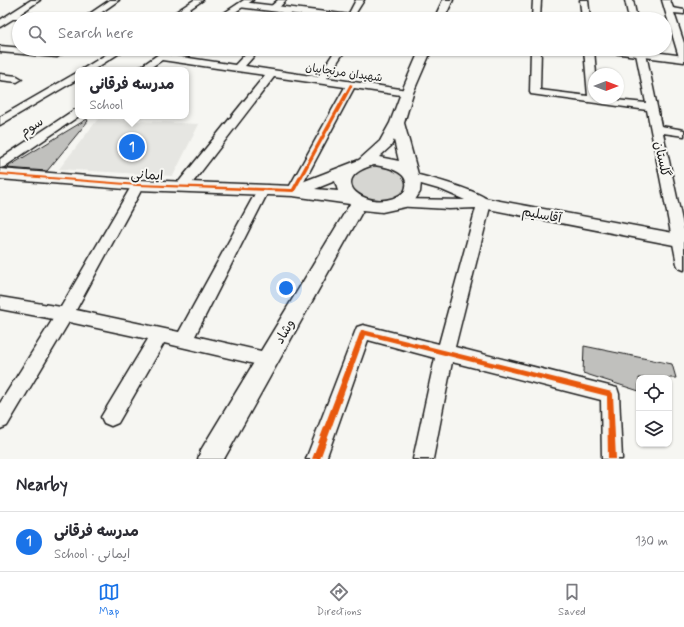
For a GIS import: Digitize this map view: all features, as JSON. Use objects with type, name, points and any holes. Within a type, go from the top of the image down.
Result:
[{"type":"street","points":[[16,12],[36,0]]},
{"type":"street","points":[[97,12],[115,0]]},
{"type":"street","points":[[180,12],[199,0]]},
{"type":"street","points":[[273,8],[282,0]]},
{"type":"street","points":[[353,12],[360,0]]},
{"type":"street","points":[[442,12],[448,0]]},
{"type":"street","points":[[536,12],[537,0]]},
{"type":"street","points":[[584,0],[585,12]]},
{"type":"street","points":[[629,0],[632,12]]},
{"type":"street","points":[[666,0],[669,10],[684,12]]},
{"type":"street","points":[[230,12],[245,2],[303,12]]},
{"type":"street","points":[[0,24],[10,16]]},
{"type":"street","points":[[671,56],[684,58],[672,20],[684,21]]},
{"type":"street","points":[[0,49],[12,50]]},
{"type":"street","points":[[91,67],[109,56]]},
{"type":"street","points":[[146,67],[163,56]]},
{"type":"street","points":[[238,68],[249,56]]},
{"type":"street","points":[[321,80],[336,56]]},
{"type":"street","points":[[365,162],[386,143],[397,123],[407,93],[423,56]]},
{"type":"street","points":[[536,56],[535,92],[588,98]]},
{"type":"street","points":[[591,56],[592,68]]},
{"type":"street","points":[[641,56],[656,129]]},
{"type":"street","name":"شهیدان مرنجابیان","points":[[160,58],[407,93]]},
{"type":"street","points":[[182,186],[272,73]]},
{"type":"street","points":[[0,77],[17,79]]},
{"type":"street","points":[[0,122],[75,77]]},
{"type":"street","points":[[293,191],[351,85]]},
{"type":"street","points":[[624,103],[652,107]]},
{"type":"street","name":"سوم","points":[[0,164],[75,114]]},
{"type":"street","points":[[397,123],[411,175],[414,189],[410,196],[398,204],[381,207],[355,200],[344,192],[342,184],[343,178],[347,171],[358,164],[365,162],[385,162],[395,164],[411,175],[447,187],[484,203],[445,352],[423,459]]},
{"type":"street","name":"گلستان","points":[[684,133],[656,129],[682,240],[684,264]]},
{"type":"street","name":"ایمانی","points":[[293,191],[347,171]]},
{"type":"street","name":"ایمانی","points":[[0,174],[138,185],[293,191],[355,200]]},
{"type":"street","points":[[0,420],[65,314],[138,185]]},
{"type":"street","points":[[184,340],[263,190]]},
{"type":"street","name":"وشاد","points":[[210,459],[268,359],[355,200]]},
{"type":"street","name":"آقاسلیم","points":[[398,204],[449,205],[484,203],[682,240]]},
{"type":"street","points":[[0,303],[65,314],[268,359]]},
{"type":"street","points":[[316,459],[363,332],[610,394],[612,459]]},
{"type":"street","points":[[111,417],[160,335]]},
{"type":"shaded area","points":[[98,119],[199,124],[173,176],[59,169]]},
{"type":"shaded area","points":[[368,164],[388,166],[411,177],[408,187],[399,199],[364,202],[346,179]]},
{"type":"building","points":[[87,119],[88,121],[47,171],[6,168]]},
{"type":"building","points":[[584,346],[672,364],[676,378],[672,378],[672,375],[636,375],[636,390],[583,373]]},
{"type":"cycle path","points":[[0,174],[138,185],[293,191],[351,85]]},
{"type":"cycle path","points":[[316,459],[363,332],[610,394],[612,459]]},
{"type":"place","name":"مدرسه فرقانی","points":[[132,147]]}]
